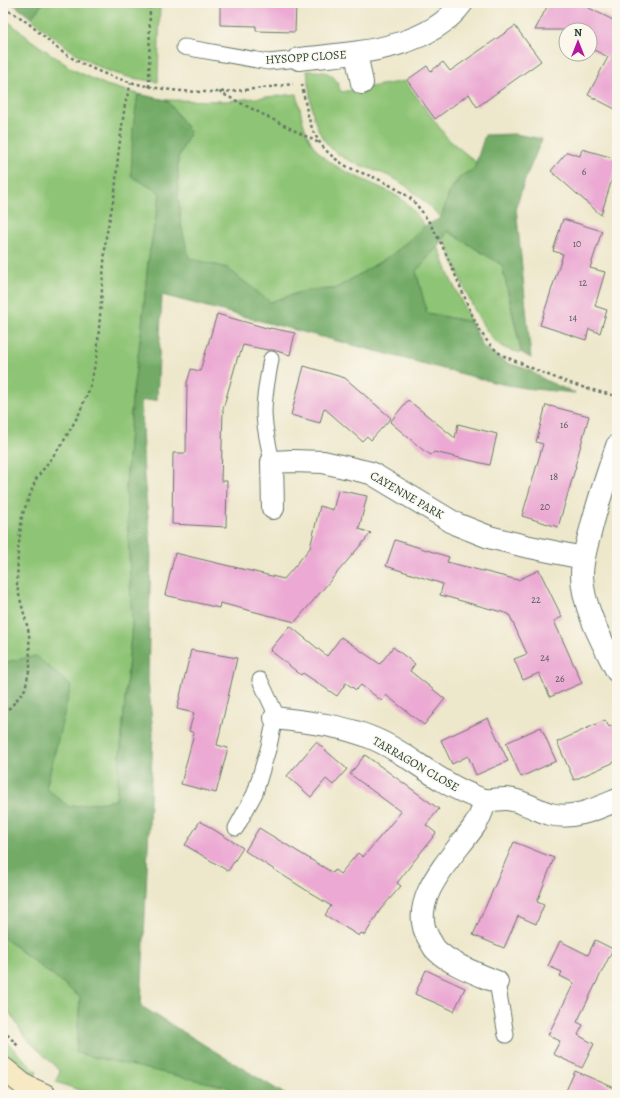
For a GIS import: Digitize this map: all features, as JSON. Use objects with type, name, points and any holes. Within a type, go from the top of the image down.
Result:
[{"type":"main road","points":[[3,1068],[25,1086],[45,1095]]},
{"type":"street","name":"HYSOPP CLOSE","points":[[299,59],[356,53],[392,46],[414,38],[436,27],[457,10],[462,3]]},
{"type":"street","name":"HYSOPP CLOSE","points":[[356,53],[362,83]]},
{"type":"street","points":[[617,446],[605,480],[583,558],[582,576],[584,594],[592,619],[610,640],[617,671]]},
{"type":"street","points":[[272,462],[273,508]]},
{"type":"street","name":"CAYENNE PARK","points":[[272,462],[323,462],[371,473],[456,524],[489,537],[583,558]]},
{"type":"street","name":"TARRAGON CLOSE","points":[[275,718],[323,724],[349,730],[373,738],[394,749],[445,782],[469,794],[486,800],[501,798],[512,799],[550,814],[573,816],[617,800]]},
{"type":"street","points":[[486,800],[476,823],[436,877],[422,912],[423,930],[435,949],[453,962],[496,982]]},
{"type":"lane","name":"HYSOPP CLOSE","points":[[184,46],[268,62],[299,59]]},
{"type":"lane","points":[[271,359],[265,394],[264,413],[272,462]]},
{"type":"lane","points":[[236,828],[255,793],[260,780],[275,718],[274,710],[260,680]]},
{"type":"lane","points":[[496,982],[506,1035]]},
{"type":"path","points":[[149,87],[150,3]]},
{"type":"path","points":[[3,9],[16,15],[51,44],[71,58],[89,68],[131,83],[174,90],[218,92],[302,83],[306,109],[313,132],[324,150],[348,166],[384,182],[414,201],[434,229],[477,325],[487,341],[498,352],[550,377],[594,391],[617,396]]},
{"type":"path","points":[[3,712],[11,707],[25,689],[30,667],[29,633],[17,587],[18,552],[22,516],[36,479],[62,444],[79,414],[90,387],[97,355],[100,295],[106,237],[115,192],[124,111],[131,83]]},
{"type":"path","points":[[218,92],[320,143]]},
{"type":"path","points":[[3,1030],[21,1049]]},
{"type":"green space","points":[[12,3],[43,3],[31,18]]},
{"type":"green space","points":[[43,3],[160,3],[158,82],[130,78],[109,71],[73,52],[31,18]]},
{"type":"green space","points":[[3,17],[32,41],[74,70],[106,85],[138,94],[133,129],[160,193],[148,262],[142,326],[132,399],[126,487],[132,624],[116,800],[69,807],[46,788],[56,748],[6,662],[3,666]]},
{"type":"green space","points":[[307,71],[329,74],[338,83],[341,92],[405,81],[448,139],[477,163],[472,170],[465,173],[456,181],[448,196],[442,218],[416,194],[400,182],[344,158],[326,143],[319,131],[314,117]]},
{"type":"green space","points":[[138,94],[167,100],[190,132],[178,158],[178,194],[181,225],[189,258],[227,268],[270,302],[307,290],[335,289],[393,254],[425,226],[441,218],[449,193],[461,176],[474,169],[485,135],[515,134],[542,139],[526,177],[516,207],[531,358],[522,353],[502,265],[448,231],[438,246],[416,271],[427,313],[471,322],[483,347],[507,363],[527,369],[547,381],[575,393],[525,388],[497,383],[162,295],[157,400],[141,401],[144,477],[151,547],[148,680],[153,734],[141,1006],[286,1095],[241,1095],[227,1087],[76,1053],[80,997],[3,937],[3,666],[6,662],[36,656],[71,686],[46,788],[69,807],[116,800],[132,624],[126,487],[132,399],[142,326],[148,262],[160,193],[131,176],[133,129]]},
{"type":"green space","points":[[297,94],[304,126],[315,148],[336,166],[400,198],[410,207],[425,226],[393,254],[335,289],[307,290],[270,302],[227,268],[189,258],[181,225],[178,194],[178,158],[190,132],[167,100],[225,101]]},
{"type":"green space","points":[[447,231],[502,265],[521,353],[501,346],[492,338],[484,326],[468,296],[443,237]]},
{"type":"green space","points":[[438,246],[450,278],[471,322],[427,313],[416,271]]},
{"type":"green space","points":[[3,937],[80,997],[241,1095],[93,1095],[56,1082],[60,1071],[25,1037],[3,1002]]},
{"type":"green space","points":[[3,1038],[37,1072],[33,1080],[17,1069],[3,1056]]},
{"type":"building","points":[[220,3],[296,3],[295,32],[256,31],[256,26],[220,25]]},
{"type":"building","points":[[549,3],[579,3],[617,22],[617,110],[588,95],[608,57],[598,52],[598,22],[558,22],[558,30],[535,30]]},
{"type":"building","points":[[515,26],[541,61],[477,107],[469,94],[435,119],[407,80],[427,66],[431,71],[443,62],[450,71]]},
{"type":"building","points":[[582,149],[617,159],[601,215],[551,171],[567,152],[580,156]]},
{"type":"building","points":[[563,219],[602,231],[590,268],[605,272],[595,306],[607,310],[600,333],[589,329],[586,340],[540,325],[563,254],[553,251]]},
{"type":"building","points":[[217,314],[270,329],[295,333],[290,355],[273,350],[243,345],[239,357],[238,356],[223,409],[221,481],[227,481],[226,527],[172,524],[173,453],[186,453],[187,383],[191,369],[200,371]]},
{"type":"building","points":[[304,366],[345,378],[391,418],[371,440],[367,436],[362,441],[324,408],[320,423],[291,415]]},
{"type":"building","points":[[408,400],[455,438],[458,424],[497,434],[490,465],[434,452],[431,455],[423,450],[390,422]]},
{"type":"building","points":[[546,405],[589,416],[558,527],[522,516],[543,444],[536,442]]},
{"type":"building","points":[[338,490],[367,496],[359,529],[371,533],[295,622],[220,603],[219,608],[165,595],[175,553],[284,579],[310,548],[320,506],[333,510]]},
{"type":"building","points":[[395,540],[449,557],[447,562],[518,580],[539,570],[562,617],[554,621],[582,683],[550,697],[539,673],[523,680],[514,659],[527,654],[509,614],[440,595],[443,584],[386,566]]},
{"type":"building","points":[[290,626],[327,656],[341,637],[380,664],[393,647],[415,664],[410,671],[445,699],[424,725],[386,695],[382,701],[361,685],[356,690],[346,683],[337,696],[303,673],[301,675],[270,650]]},
{"type":"building","points":[[191,650],[237,658],[217,745],[228,748],[216,793],[181,784],[194,733],[189,731],[194,713],[177,709]]},
{"type":"building","points":[[488,718],[508,761],[476,775],[468,756],[452,764],[441,740]]},
{"type":"building","points":[[605,720],[609,727],[617,723],[617,761],[574,780],[557,742]]},
{"type":"building","points":[[541,727],[556,761],[521,777],[506,743]]},
{"type":"building","points":[[316,742],[347,769],[333,785],[326,779],[311,797],[287,776]]},
{"type":"building","points":[[365,755],[439,809],[426,825],[436,833],[397,883],[401,886],[380,910],[365,935],[361,933],[359,936],[325,915],[331,906],[245,851],[259,828],[333,873],[335,870],[340,874],[358,853],[363,857],[401,812],[350,774]]},
{"type":"building","points":[[200,821],[243,848],[228,871],[185,845]]},
{"type":"building","points":[[514,842],[554,858],[537,902],[544,905],[536,924],[518,916],[504,948],[473,935]]},
{"type":"building","points":[[595,940],[613,949],[577,1022],[583,1025],[578,1035],[594,1044],[582,1068],[553,1054],[560,1041],[548,1035],[574,983],[560,976],[562,972],[548,966],[560,941],[588,955]]},
{"type":"building","points":[[426,970],[465,988],[454,1011],[415,994]]},
{"type":"building","points":[[575,1071],[617,1089],[617,1095],[564,1095]]}]
